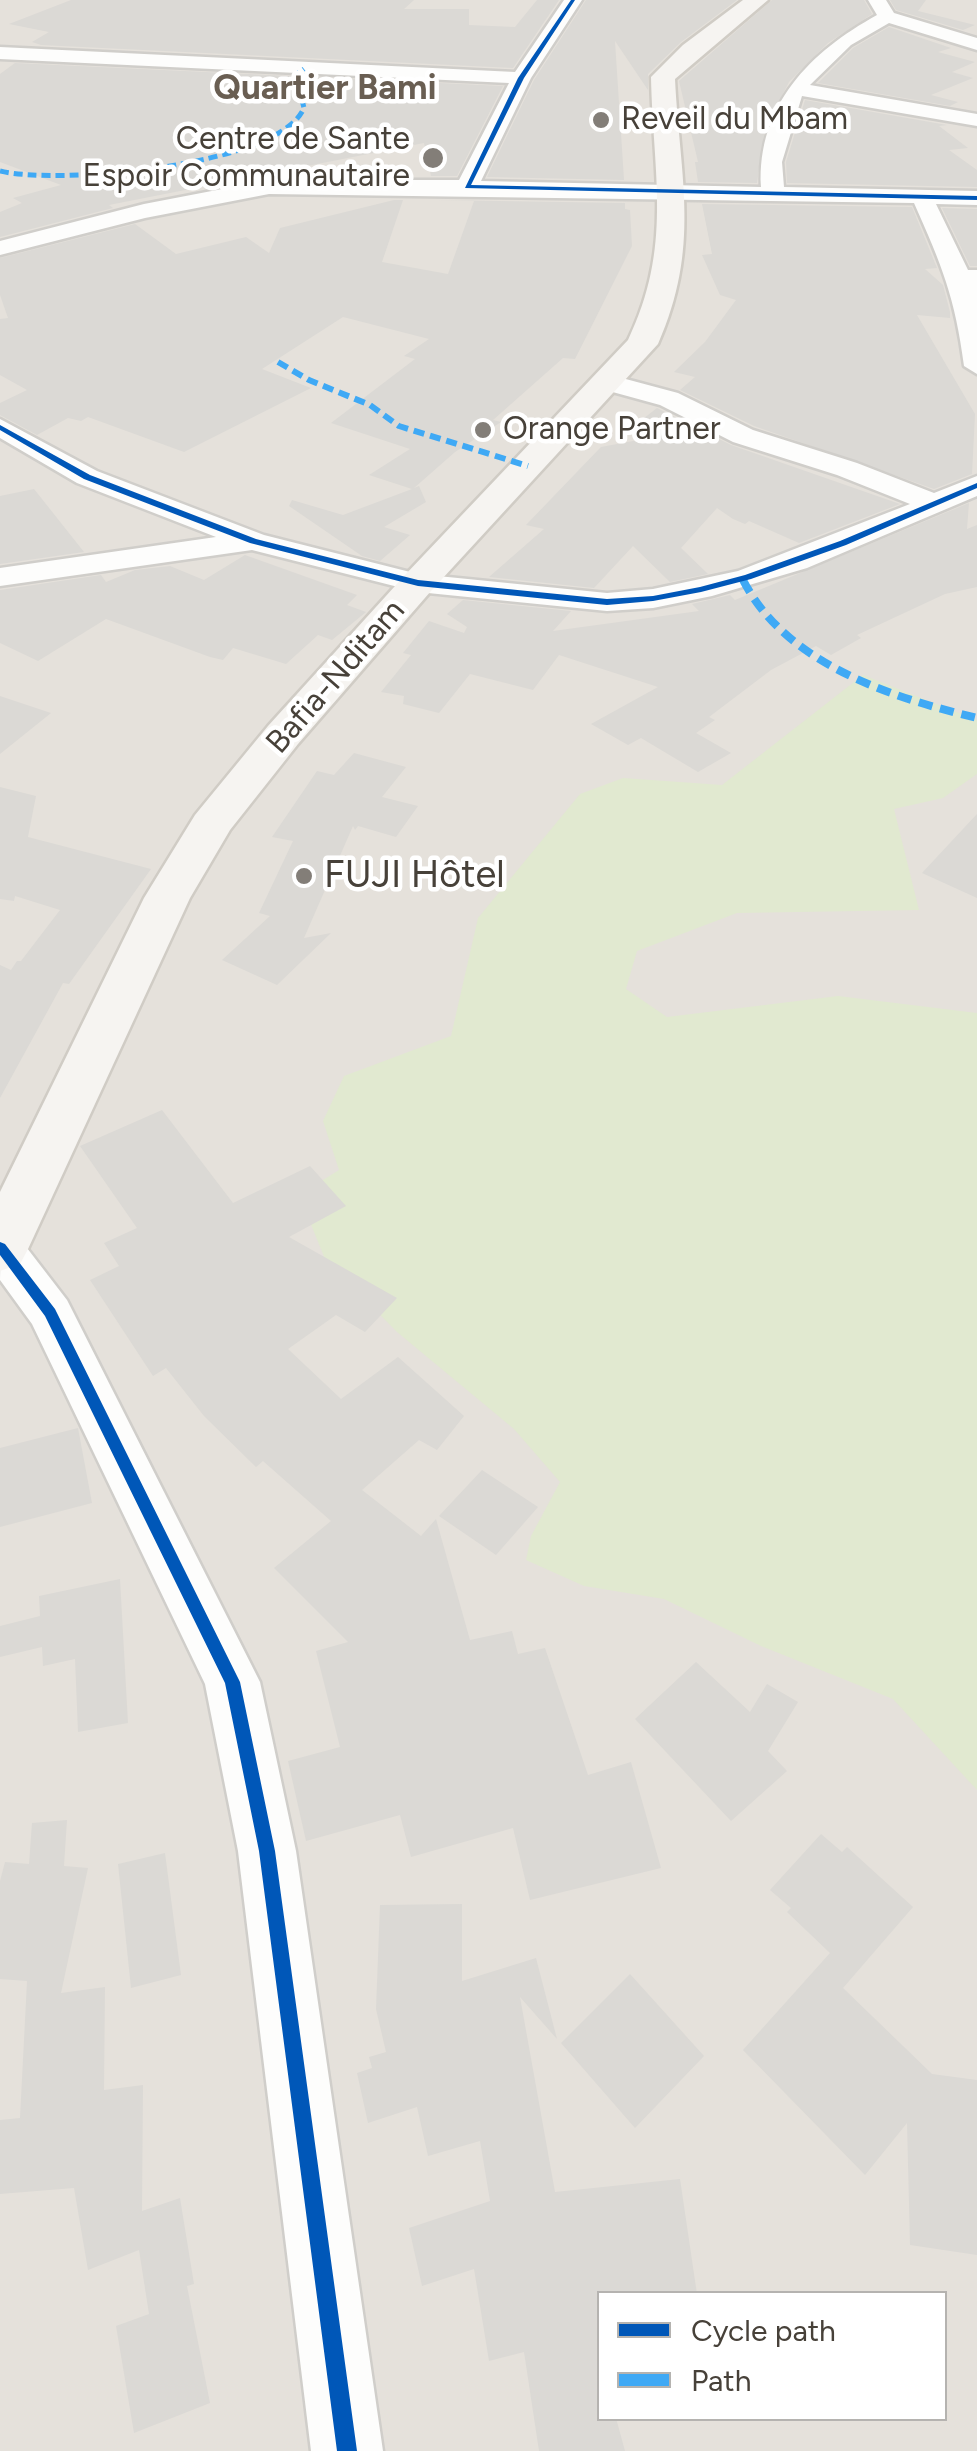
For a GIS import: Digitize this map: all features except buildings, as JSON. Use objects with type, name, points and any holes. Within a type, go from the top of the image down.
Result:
[{"type":"main road","name":"Bafia-Nditam","points":[[6,1227],[167,898],[211,825],[283,736],[418,583],[642,344],[660,312],[671,276],[673,192],[663,77],[691,50],[757,0]]},
{"type":"street","points":[[466,187],[520,78],[573,0]]},
{"type":"street","points":[[773,195],[770,162],[779,124],[798,88],[882,9],[977,44]]},
{"type":"street","points":[[0,53],[520,78]]},
{"type":"street","points":[[798,88],[977,120]]},
{"type":"street","points":[[0,248],[144,210],[269,187],[466,187],[977,198]]},
{"type":"street","points":[[923,199],[968,278],[977,366]]},
{"type":"street","points":[[607,382],[669,400],[743,436],[847,468],[935,504]]},
{"type":"street","points":[[0,427],[87,477],[253,541],[418,583],[634,602],[743,580],[977,485]]},
{"type":"street","points":[[0,578],[253,541]]},
{"type":"street","points":[[6,1227],[232,1682],[267,1852],[347,2451]]},
{"type":"shaded area","points":[[0,0],[977,0],[977,2451],[0,2451]]},
{"type":"green space","points":[[863,675],[977,720],[977,774],[943,798],[894,809],[919,910],[737,913],[637,951],[626,989],[667,1017],[838,996],[977,1013],[977,1790],[893,1699],[761,1646],[664,1599],[584,1586],[526,1560],[531,1536],[560,1482],[514,1429],[397,1332],[325,1259],[299,1195],[339,1170],[323,1121],[344,1076],[451,1036],[478,918],[580,794],[623,778],[722,785]]},
{"type":"marked path","points":[[0,171],[60,179],[102,176],[148,170],[234,150],[269,138],[296,122],[304,108],[296,75],[304,69]]},
{"type":"marked path","points":[[278,362],[309,380],[370,405],[399,426],[528,466]]},
{"type":"marked path","points":[[743,580],[762,614],[782,633],[833,666],[892,693],[977,718]]},
{"type":"cycle path","points":[[573,0],[521,78],[467,187],[977,198]]},
{"type":"cycle path","points":[[0,427],[87,477],[253,541],[418,583],[607,602],[701,590],[748,577],[843,543],[977,485]]},
{"type":"cycle path","points":[[1,1247],[50,1313],[232,1682],[267,1851],[347,2451]]},
{"type":"place","name":"Reveil du Mbam","points":[[601,120]]},
{"type":"place","name":"Centre de Sante Espoir Communautaire","points":[[433,158]]},
{"type":"place","name":"Orange Partner","points":[[483,430]]},
{"type":"place","name":"FUJI Hôtel","points":[[304,876]]},
{"type":"district","name":"Quartier Bami","points":[[325,89]]}]
